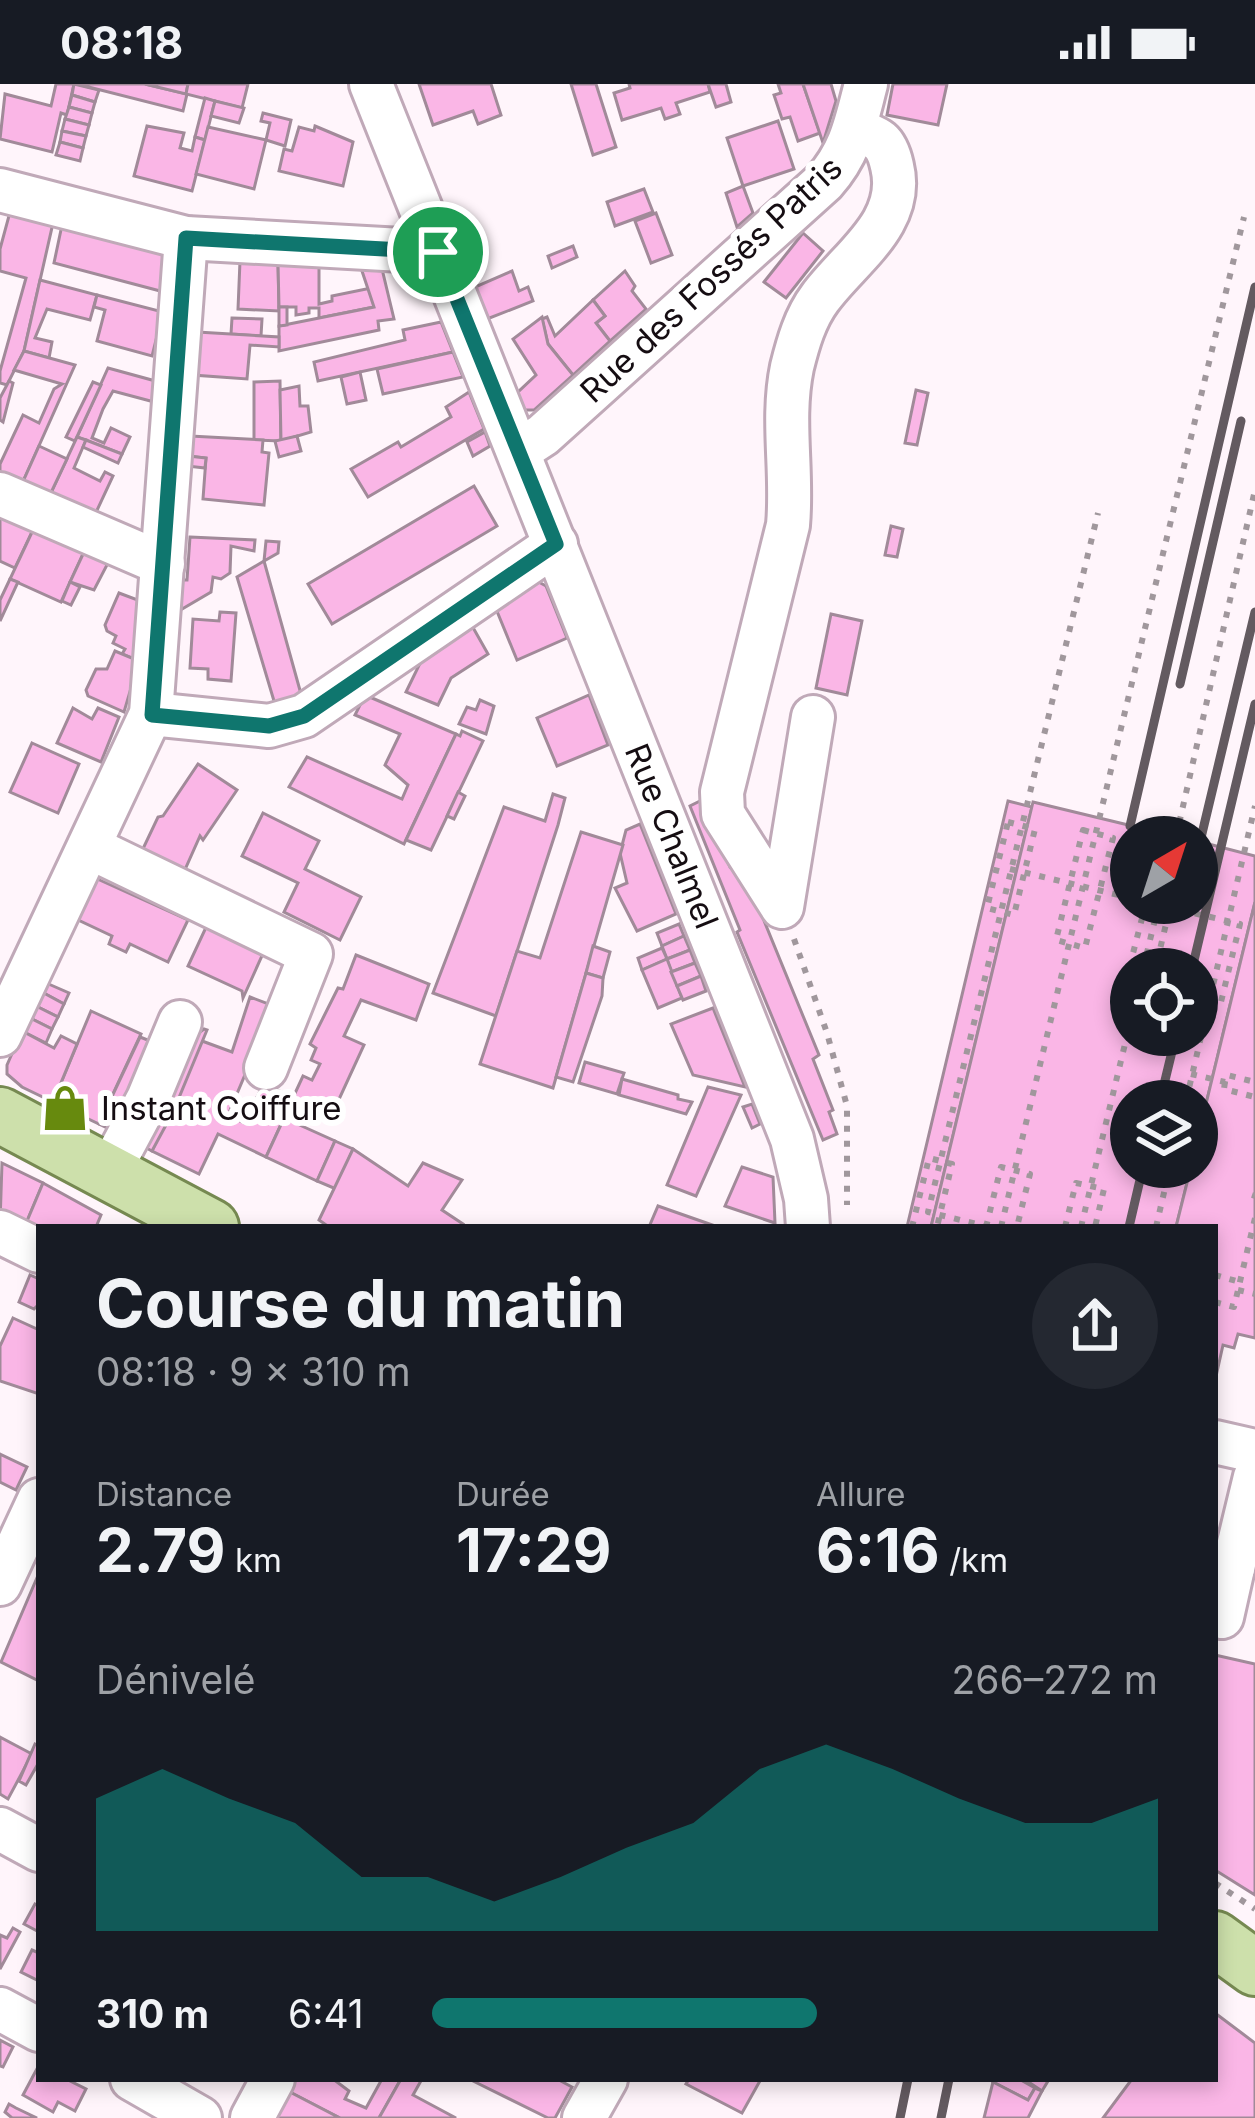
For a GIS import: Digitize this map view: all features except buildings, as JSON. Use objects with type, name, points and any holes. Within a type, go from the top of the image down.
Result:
[{"type":"main road","points":[[5,1130],[110,1171],[182,1220]]},
{"type":"main road","points":[[1218,1941],[1255,1968]]},
{"type":"street","name":"Rue Chalmel","points":[[371,84],[792,1139],[808,1224]]},
{"type":"street","name":"Rue des Fossés Patris","points":[[520,450],[560,420],[824,182],[842,162],[866,84]]},
{"type":"street","points":[[782,907],[723,814],[722,792],[788,525],[791,496],[785,427],[792,368],[818,300],[876,235],[894,198],[890,155],[879,140],[855,129]]},
{"type":"street","points":[[0,190],[186,238],[438,252]]},
{"type":"street","points":[[0,1035],[152,715],[186,238]]},
{"type":"street","points":[[0,494],[163,564]]},
{"type":"street","points":[[152,715],[269,726],[304,716],[556,544]]},
{"type":"street","points":[[782,907],[813,717]]},
{"type":"street","points":[[89,847],[311,953],[266,1068]]},
{"type":"street","points":[[110,1171],[148,1100],[179,1022]]},
{"type":"street","points":[[0,1232],[36,1250]]},
{"type":"street","points":[[1218,1443],[1255,1451]]},
{"type":"street","points":[[1222,1617],[1224,1566],[1255,1477]]},
{"type":"street","points":[[0,1584],[36,1506]]},
{"type":"street","points":[[0,1829],[36,1848]]},
{"type":"street","points":[[0,2009],[36,2028]]},
{"type":"street","points":[[137,2082],[200,2118]]},
{"type":"street","points":[[252,2118],[271,2082]]},
{"type":"street","points":[[584,2118],[604,2082]]},
{"type":"path","points":[[1002,1224],[1244,217]]},
{"type":"path","points":[[1180,816],[1255,490]]},
{"type":"path","points":[[1018,1224],[1030,1174],[1000,1167],[988,1224],[928,1211],[1098,513]]},
{"type":"path","points":[[1218,962],[1255,806]]},
{"type":"path","points":[[1008,822],[1035,829],[1014,915],[987,908],[998,864],[1008,822]]},
{"type":"path","points":[[1083,830],[1097,833],[1113,838],[1085,948],[1056,940],[1083,830]]},
{"type":"path","points":[[998,864],[1025,870]]},
{"type":"path","points":[[1010,869],[1110,893]]},
{"type":"path","points":[[1070,881],[1100,888]]},
{"type":"path","points":[[782,907],[827,1033],[847,1106],[847,1207]]},
{"type":"path","points":[[1218,919],[1240,924],[1218,1006]]},
{"type":"path","points":[[1082,1224],[1122,1056]]},
{"type":"path","points":[[1191,1074],[1225,1082]]},
{"type":"path","points":[[1255,1082],[1227,1075],[1224,1089],[1255,1096]]},
{"type":"path","points":[[913,1224],[929,1158],[952,1164],[938,1224]]},
{"type":"path","points":[[1066,1224],[1076,1183],[1104,1190],[1096,1224]]},
{"type":"path","points":[[1157,1224],[1165,1188]]},
{"type":"path","points":[[1218,1303],[1234,1307],[1250,1258],[1252,1223]]},
{"type":"path","points":[[1218,1276],[1255,1294]]},
{"type":"path","points":[[1218,1885],[1255,1910]]},
{"type":"railway","points":[[1132,816],[1255,287]]},
{"type":"railway","points":[[1180,684],[1241,421]]},
{"type":"railway","points":[[1206,816],[1255,612]]},
{"type":"railway","points":[[1197,948],[1255,704]]},
{"type":"railway","points":[[1165,1080],[1171,1056]]},
{"type":"railway","points":[[1130,1224],[1138,1188]]},
{"type":"railway","points":[[900,2118],[907,2082]]},
{"type":"railway","points":[[941,2118],[948,2082]]},
{"type":"place","name":"Instant Coiffure","points":[[65,1108]]},
{"type":"route","points":[[186,238],[438,252],[556,544],[290,722],[269,726],[152,715],[186,238]]}]
